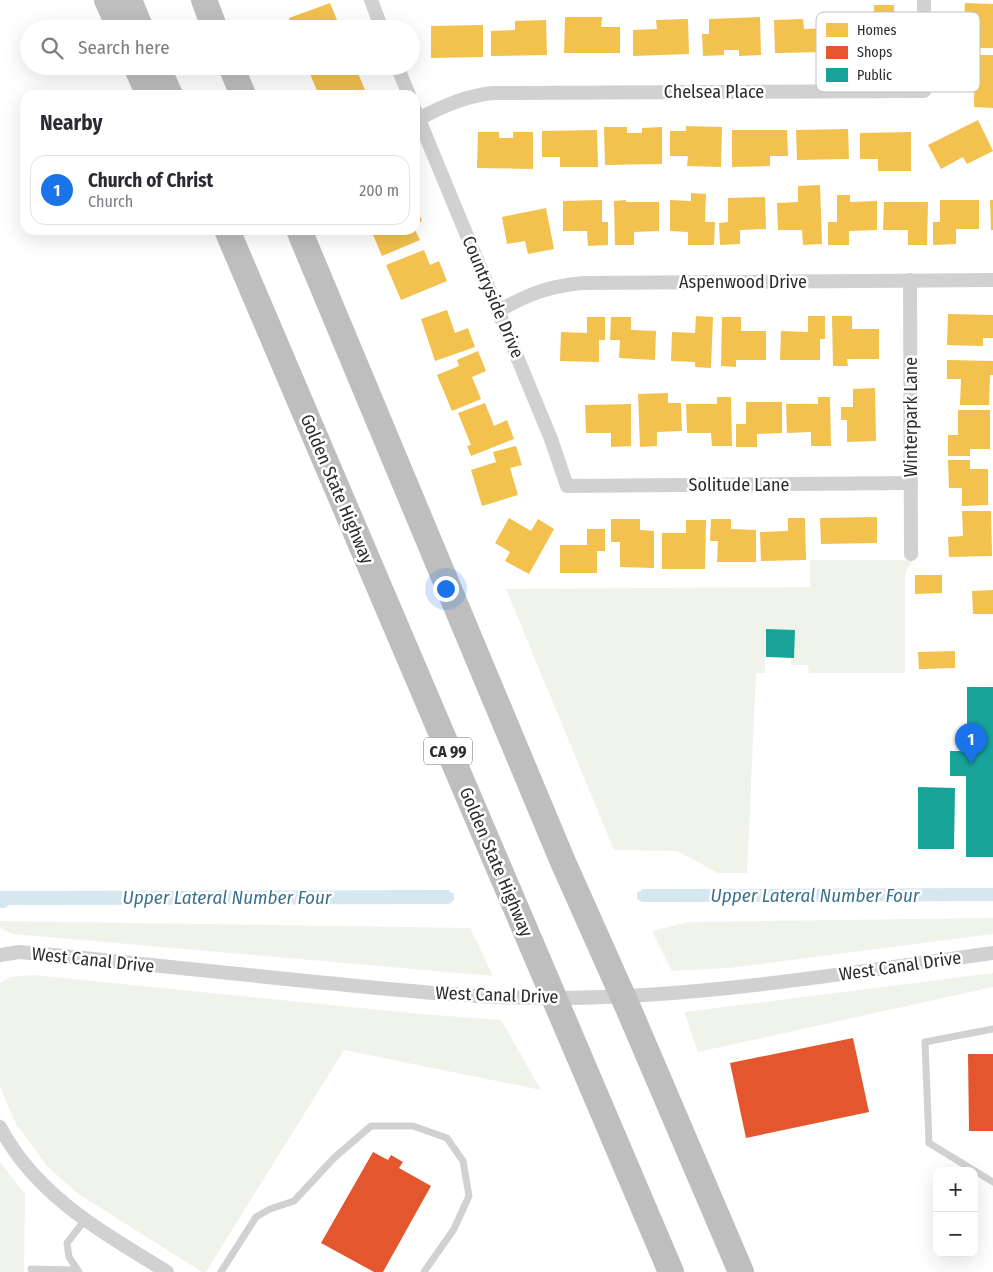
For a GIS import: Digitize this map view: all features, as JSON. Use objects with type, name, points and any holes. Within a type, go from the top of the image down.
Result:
[{"type":"highway","points":[[106,0],[116,20]]},
{"type":"highway","points":[[129,0],[138,20]]},
{"type":"highway","points":[[204,0],[212,20]]},
{"type":"highway","points":[[140,75],[147,90]]},
{"type":"highway","points":[[161,75],[168,90]]},
{"type":"highway","points":[[235,75],[241,90]]},
{"type":"highway","name":"Golden State Highway","points":[[229,235],[671,1272]]},
{"type":"highway","points":[[301,235],[559,853],[741,1272]]},
{"type":"street","points":[[371,0],[379,20]]},
{"type":"street","points":[[401,75],[407,90]]},
{"type":"street","name":"Chelsea Place","points":[[420,114],[455,101],[492,93],[816,91]]},
{"type":"street","name":"Countryside Drive","points":[[420,122],[551,439],[567,486]]},
{"type":"street","name":"Winterpark Lane","points":[[910,280],[911,554]]},
{"type":"street","name":"Aspenwood Drive","points":[[498,311],[539,290],[559,285],[583,283],[993,280]]},
{"type":"street","name":"Solitude Lane","points":[[567,486],[911,483]]},
{"type":"street","name":"West Canal Drive","points":[[0,955],[19,952],[403,990],[498,997],[589,998],[682,992],[781,982],[993,953]]},
{"type":"street","points":[[0,1127],[25,1166],[62,1202],[84,1221],[164,1271]]},
{"type":"lane","points":[[993,1029],[925,1042],[929,1143],[993,1182]]},
{"type":"lane","points":[[221,1272],[256,1217],[270,1209],[294,1201],[334,1158],[371,1126],[413,1126],[447,1138],[463,1161],[469,1196],[454,1229],[424,1272]]},
{"type":"lane","points":[[78,1271],[69,1257],[67,1243],[84,1221]]},
{"type":"lane","points":[[31,1269],[78,1271]]},
{"type":"shaded area","points":[[810,560],[913,560],[905,573],[905,673],[809,673],[808,665],[791,665],[791,658],[794,657],[795,630],[766,630],[765,673],[756,673],[747,873],[718,873],[677,851],[614,850],[506,589],[810,587]]},
{"type":"shaded area","points":[[993,918],[993,934],[729,968],[672,971],[652,931],[688,922]]},
{"type":"shaded area","points":[[0,921],[470,928],[493,976],[13,934],[0,928]]},
{"type":"shaded area","points":[[993,973],[993,987],[698,1052],[684,1012]]},
{"type":"shaded area","points":[[33,975],[421,1014],[501,1020],[541,1090],[344,1050],[206,1272],[202,1272],[77,1193],[47,1166],[16,1124],[0,1087],[0,983],[10,977]]},
{"type":"shaded area","points":[[0,1162],[25,1194],[24,1272],[0,1272]]},
{"type":"water","name":"Upper Lateral Number Four","points":[[993,888],[993,901],[642,902],[637,899],[637,892],[642,889]]},
{"type":"water","name":"Upper Lateral Number Four","points":[[449,890],[451,893],[454,893],[454,900],[449,904],[9,905],[5,908],[0,908],[0,891]]},
{"type":"building: Homes","points":[[330,3],[337,20],[290,20],[289,18]]},
{"type":"building: Homes","points":[[965,3],[993,4],[993,48],[980,48],[980,12],[965,12]]},
{"type":"building: Homes","points":[[874,5],[894,5],[894,12],[874,12]]},
{"type":"building: Homes","points":[[565,17],[602,17],[601,27],[620,27],[620,53],[564,53]]},
{"type":"building: Homes","points":[[760,17],[761,55],[739,56],[739,50],[724,50],[724,55],[703,56],[702,34],[709,34],[709,19]]},
{"type":"building: Homes","points":[[688,19],[689,54],[633,56],[633,30],[657,29],[656,20]]},
{"type":"building: Homes","points":[[803,19],[804,29],[816,29],[816,52],[775,53],[774,20]]},
{"type":"building: Homes","points":[[546,20],[547,55],[491,56],[491,31],[515,30],[515,21]]},
{"type":"building: Homes","points":[[483,25],[483,57],[431,58],[431,26]]},
{"type":"building: Homes","points":[[980,55],[993,55],[993,108],[974,107],[974,92],[980,92]]},
{"type":"building: Homes","points":[[310,75],[359,75],[365,90],[317,90]]},
{"type":"building: Homes","points":[[978,120],[993,151],[967,164],[963,157],[941,169],[928,145]]},
{"type":"building: Homes","points":[[686,126],[722,127],[721,167],[687,166],[688,156],[670,156],[670,131],[686,131]]},
{"type":"building: Homes","points":[[604,127],[627,127],[627,133],[642,133],[642,128],[662,127],[662,164],[605,165]]},
{"type":"building: Homes","points":[[848,129],[849,159],[797,160],[796,130]]},
{"type":"building: Homes","points":[[597,130],[598,167],[560,167],[560,157],[542,157],[542,131]]},
{"type":"building: Homes","points":[[732,130],[787,130],[788,156],[770,156],[770,166],[732,167]]},
{"type":"building: Homes","points":[[478,132],[499,132],[499,138],[513,138],[513,132],[533,132],[533,169],[477,168]]},
{"type":"building: Homes","points":[[911,132],[911,171],[878,171],[878,159],[860,159],[860,133]]},
{"type":"building: Homes","points":[[820,185],[822,244],[803,245],[802,230],[778,230],[777,203],[798,202],[798,186]]},
{"type":"building: Homes","points":[[691,193],[706,194],[705,222],[715,222],[714,245],[688,245],[688,232],[670,231],[670,200],[691,201]]},
{"type":"building: Homes","points":[[837,195],[850,195],[850,202],[877,201],[877,230],[849,231],[849,245],[828,245],[828,222],[837,222]]},
{"type":"building: Homes","points":[[765,197],[766,229],[740,230],[740,244],[720,245],[719,223],[728,222],[728,198]]},
{"type":"building: Homes","points":[[602,200],[602,222],[608,222],[608,245],[588,246],[587,231],[563,231],[563,201]]},
{"type":"building: Homes","points":[[626,200],[626,202],[659,202],[659,231],[634,232],[634,245],[615,245],[614,201]]},
{"type":"building: Homes","points":[[940,200],[979,200],[979,229],[956,229],[956,244],[933,245],[933,222],[940,222]]},
{"type":"building: Homes","points":[[990,200],[993,200],[993,230],[991,230]]},
{"type":"building: Homes","points":[[884,202],[928,202],[927,245],[908,245],[908,230],[883,230]]},
{"type":"building: Homes","points":[[546,208],[554,249],[528,254],[525,241],[507,244],[502,217]]},
{"type":"building: Homes","points":[[373,235],[418,235],[420,240],[382,256]]},
{"type":"building: Homes","points":[[424,250],[430,265],[439,261],[447,281],[401,300],[386,265]]},
{"type":"building: Homes","points":[[447,310],[455,333],[468,328],[475,347],[435,361],[421,319]]},
{"type":"building: Homes","points":[[948,314],[993,315],[993,338],[983,338],[983,346],[947,345]]},
{"type":"building: Homes","points":[[696,316],[713,317],[711,368],[695,367],[695,362],[671,361],[672,332],[695,333]]},
{"type":"building: Homes","points":[[808,316],[825,316],[825,339],[820,339],[820,360],[780,360],[781,331],[808,332]]},
{"type":"building: Homes","points":[[832,316],[852,316],[852,329],[879,329],[879,359],[847,359],[848,366],[833,366]]},
{"type":"building: Homes","points":[[587,317],[605,317],[605,340],[599,340],[599,362],[560,361],[561,332],[587,333]]},
{"type":"building: Homes","points":[[611,317],[631,317],[631,330],[656,331],[655,360],[619,358],[620,340],[610,340]]},
{"type":"building: Homes","points":[[722,317],[741,317],[741,331],[766,331],[766,360],[736,360],[736,367],[721,366]]},
{"type":"building: Homes","points":[[478,351],[486,371],[472,377],[481,399],[452,411],[437,375],[459,366],[457,360]]},
{"type":"building: Homes","points":[[947,360],[993,361],[993,375],[990,375],[989,405],[960,405],[961,379],[947,379]]},
{"type":"building: Homes","points":[[875,388],[876,441],[847,442],[847,420],[841,420],[841,407],[853,407],[853,389]]},
{"type":"building: Homes","points":[[668,393],[668,403],[681,403],[682,431],[657,432],[657,446],[640,447],[638,394]]},
{"type":"building: Homes","points":[[717,397],[731,397],[732,446],[712,446],[711,433],[687,433],[686,404],[717,404]]},
{"type":"building: Homes","points":[[818,397],[830,397],[831,446],[811,446],[811,432],[787,433],[786,404],[818,404]]},
{"type":"building: Homes","points":[[746,402],[782,402],[782,433],[757,434],[757,447],[736,447],[736,424],[746,424]]},
{"type":"building: Homes","points":[[485,403],[494,426],[507,420],[514,439],[471,456],[467,446],[471,445],[458,413]]},
{"type":"building: Homes","points":[[631,404],[631,446],[611,447],[611,433],[586,433],[585,405]]},
{"type":"building: Homes","points":[[958,410],[990,410],[990,449],[970,449],[970,456],[948,456],[948,435],[958,435]]},
{"type":"building: Homes","points":[[516,446],[522,465],[510,468],[518,495],[482,506],[471,470],[496,462],[493,452]]},
{"type":"building: Homes","points":[[948,460],[970,460],[970,469],[988,469],[988,505],[962,506],[962,488],[949,488]]},
{"type":"building: Homes","points":[[962,511],[991,511],[992,556],[949,557],[948,537],[963,536]]},
{"type":"building: Homes","points":[[877,517],[877,543],[821,544],[820,518]]},
{"type":"building: Homes","points":[[509,518],[531,531],[538,519],[554,529],[529,574],[505,561],[510,552],[495,543]]},
{"type":"building: Homes","points":[[788,518],[805,518],[806,560],[761,561],[760,532],[788,531]]},
{"type":"building: Homes","points":[[611,519],[640,519],[640,530],[654,531],[654,568],[620,567],[620,542],[611,542]]},
{"type":"building: Homes","points":[[711,519],[731,519],[731,529],[756,530],[756,562],[717,562],[718,541],[710,541]]},
{"type":"building: Homes","points":[[686,520],[706,520],[705,569],[662,569],[662,533],[686,533]]},
{"type":"building: Homes","points":[[587,529],[605,529],[605,551],[597,551],[597,573],[560,573],[560,545],[587,545]]},
{"type":"building: Homes","points":[[915,575],[942,575],[942,593],[915,594]]},
{"type":"building: Homes","points":[[993,590],[993,614],[973,614],[972,591]]},
{"type":"building: Homes","points":[[955,651],[955,668],[919,669],[918,652]]},
{"type":"building: Shops","points":[[853,1038],[869,1112],[746,1138],[730,1063]]},
{"type":"building: Shops","points":[[968,1054],[993,1054],[993,1131],[969,1131]]},
{"type":"building: Shops","points":[[373,1152],[388,1160],[391,1155],[403,1162],[399,1168],[431,1186],[383,1272],[374,1272],[321,1243]]},
{"type":"building: Public","points":[[766,629],[795,630],[794,658],[766,657]]},
{"type":"building: Public","points":[[967,687],[993,687],[993,857],[966,857],[966,776],[950,776],[950,751],[967,751]]},
{"type":"building: Public","points":[[918,787],[955,788],[954,849],[918,849]]},
{"type":"place","name":"Church of Christ","points":[[971,764]]}]
